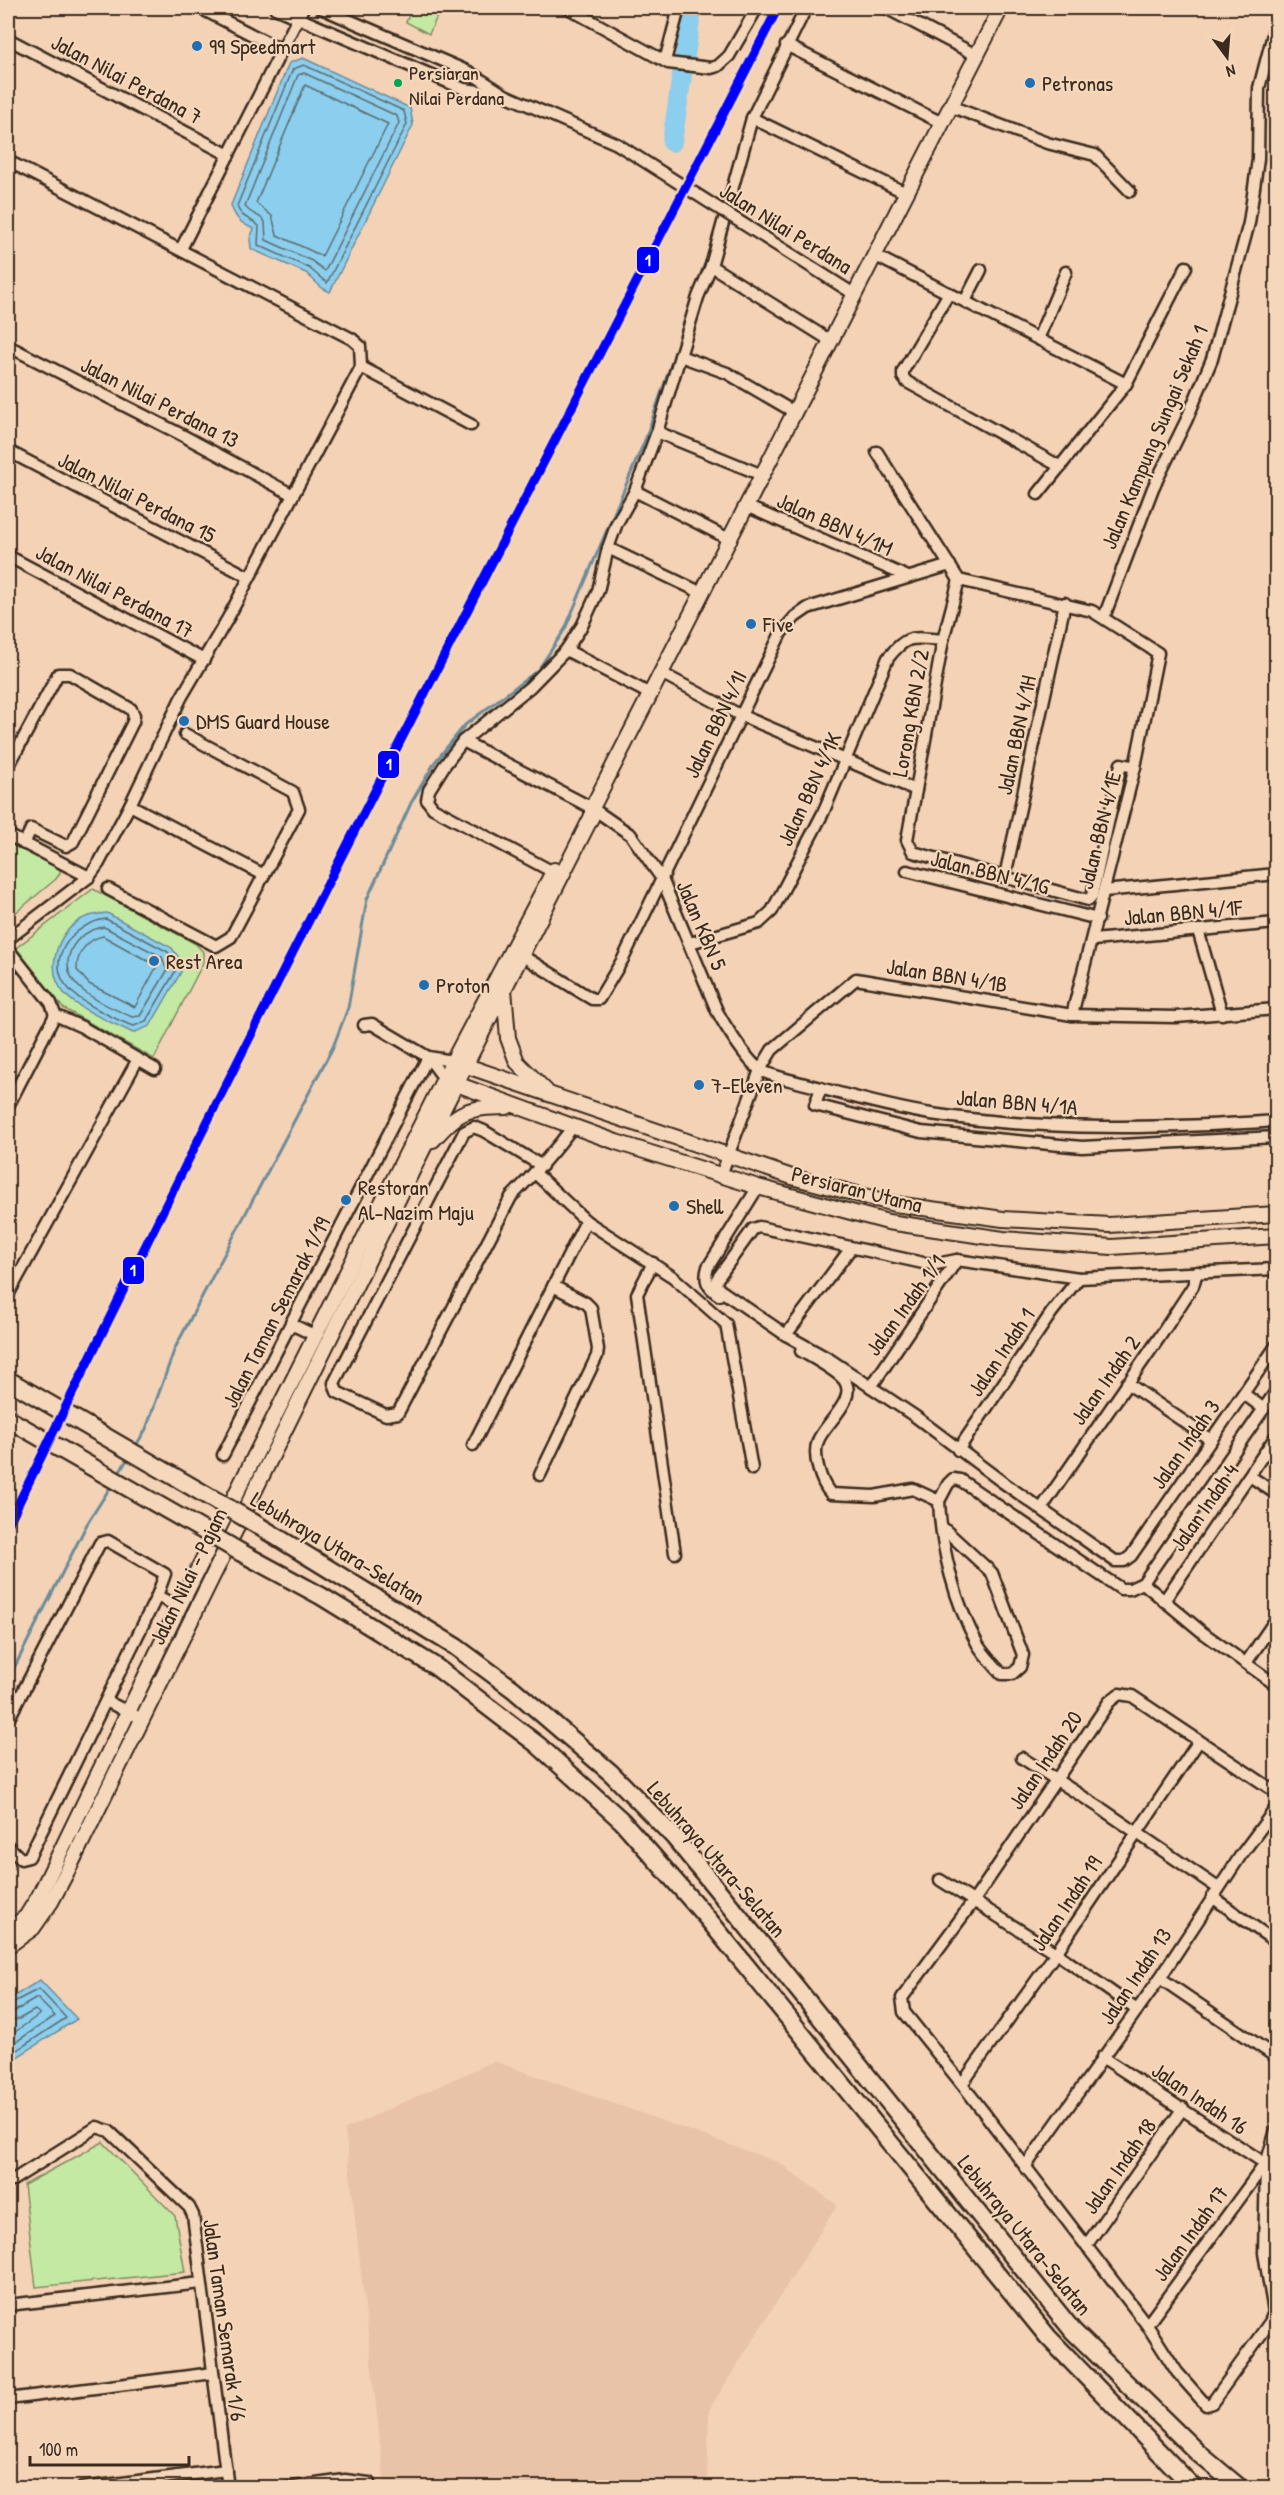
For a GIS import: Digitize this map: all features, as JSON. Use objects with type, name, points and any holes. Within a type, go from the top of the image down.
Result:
[{"type":"highway","name":"Lebuhraya Utara–Selatan","points":[[8,1380],[254,1523],[456,1647],[513,1689],[611,1773],[674,1837],[716,1887],[1073,2331],[1198,2453],[1240,2487]]},
{"type":"highway","name":"Lebuhraya Utara–Selatan","points":[[8,1419],[321,1596],[436,1667],[538,1745],[622,1821],[708,1919],[1048,2337],[1194,2487]]},
{"type":"main road","points":[[459,1063],[521,955],[592,816],[592,808],[1001,8]]},
{"type":"main road","points":[[450,1082],[554,872],[585,813],[592,808]]},
{"type":"main road","points":[[504,987],[508,1038],[511,1046],[518,1062],[548,1093]]},
{"type":"main road","name":"Persiaran Utama","points":[[459,1063],[792,1177],[896,1204],[1003,1219],[1109,1225],[1276,1214]]},
{"type":"main road","name":"Persiaran Utama","points":[[450,1082],[572,1128],[721,1175],[888,1222],[1003,1239],[1112,1247],[1274,1238]]},
{"type":"main road","name":"Jalan Nilai - Pajam","points":[[8,1946],[33,1928],[51,1902],[421,1154],[450,1082]]},
{"type":"main road","name":"Jalan Nilai - Pajam","points":[[8,1930],[26,1917],[39,1896],[179,1607],[316,1336],[450,1082]]},
{"type":"main road","points":[[421,1154],[448,1123],[462,1112],[478,1108],[515,1107]]},
{"type":"street","points":[[200,8],[282,50]]},
{"type":"street","name":"Jalan Nilai Perdana","points":[[274,8],[464,89],[506,95]]},
{"type":"street","points":[[181,249],[303,8]]},
{"type":"street","name":"Jalan Nilai Perdana","points":[[321,8],[469,72],[506,95],[617,144],[855,294]]},
{"type":"street","points":[[568,8],[667,62],[701,67],[718,66],[729,56],[758,8]]},
{"type":"street","points":[[667,62],[679,8]]},
{"type":"street","points":[[554,872],[433,808],[427,800],[429,790],[463,741],[530,687],[566,650],[582,626],[598,591],[608,548],[617,523],[635,491],[657,432],[698,297],[711,266],[752,118],[786,45],[807,8]]},
{"type":"street","points":[[886,8],[976,56]]},
{"type":"street","name":"Jalan Kampung Sungai Sekah 1","points":[[1104,617],[1153,488],[1186,421],[1216,348],[1249,223],[1258,159],[1259,88],[1276,23]]},
{"type":"street","name":"Jalan Nilai Perdana 7","points":[[8,39],[229,154]]},
{"type":"street","points":[[786,45],[942,123]]},
{"type":"street","points":[[950,106],[1047,143],[1095,155],[1130,190]]},
{"type":"street","points":[[752,118],[906,194]]},
{"type":"street","points":[[8,161],[352,339],[360,346],[361,367],[204,660],[181,698],[130,805],[99,863],[89,877],[8,939]]},
{"type":"street","points":[[874,255],[1126,384]]},
{"type":"street","points":[[711,266],[831,341]]},
{"type":"street","points":[[1038,494],[1126,384],[1186,267]]},
{"type":"street","points":[[965,301],[981,270]]},
{"type":"street","points":[[1038,339],[1066,272]]},
{"type":"street","points":[[949,293],[903,371],[903,377],[907,382],[1061,466]]},
{"type":"street","name":"Jalan Nilai Perdana 13","points":[[8,346],[293,495]]},
{"type":"street","points":[[680,356],[727,373],[794,412]]},
{"type":"street","points":[[361,367],[471,425]]},
{"type":"street","points":[[657,432],[762,475]]},
{"type":"street","name":"Jalan Nilai Perdana 15","points":[[8,451],[249,577]]},
{"type":"street","points":[[877,452],[959,580],[1065,603],[1104,617]]},
{"type":"street","points":[[635,491],[729,539]]},
{"type":"street","name":"Jalan BBN 4/1M","points":[[746,506],[908,577]]},
{"type":"street","points":[[608,548],[702,593]]},
{"type":"street","name":"Jalan Nilai Perdana 17","points":[[8,556],[204,660]]},
{"type":"street","name":"Jalan BBN 4/1I","points":[[521,955],[592,999],[599,999],[623,959],[781,633],[795,617],[808,608],[950,565]]},
{"type":"street","name":"Lorong KBN 2/2","points":[[959,580],[943,640],[907,840],[913,852],[1005,876]]},
{"type":"street","name":"Jalan BBN 4/1H","points":[[1005,876],[1065,603]]},
{"type":"street","name":"Jalan BBN 4/1E","points":[[1072,1015],[1093,940],[1135,767],[1158,653],[1104,617]]},
{"type":"street","name":"Jalan BBN 4/1K","points":[[690,943],[759,923],[772,911],[823,813],[888,658],[901,642],[914,638],[943,640]]},
{"type":"street","points":[[566,650],[650,694]]},
{"type":"street","points":[[661,673],[740,715],[916,790]]},
{"type":"street","points":[[8,767],[58,674],[70,674],[131,709],[134,715],[133,722],[73,842],[66,846],[31,829],[24,844]]},
{"type":"street","points":[[108,889],[216,946],[231,936],[299,809],[293,792],[185,734]]},
{"type":"street","name":"Jalan KBN 5","points":[[463,741],[592,808],[631,835],[662,879],[725,1026],[760,1070]]},
{"type":"street","points":[[1005,876],[1088,900],[1092,896],[1121,764],[1135,767]]},
{"type":"street","points":[[130,805],[264,875]]},
{"type":"street","points":[[8,835],[89,877]]},
{"type":"street","name":"Jalan BBN 4/1G","points":[[907,871],[1098,920]]},
{"type":"street","points":[[1104,891],[1276,874]]},
{"type":"street","name":"Jalan BBN 4/1F","points":[[1093,940],[1276,923]]},
{"type":"street","points":[[1198,930],[1222,1014]]},
{"type":"street","points":[[8,949],[51,1003],[55,1015],[8,1106]]},
{"type":"street","name":"Jalan BBN 4/1B","points":[[721,1175],[760,1070],[772,1050],[856,980],[1072,1015],[1176,1017],[1276,1010]]},
{"type":"street","points":[[55,1015],[82,1027],[154,1068]]},
{"type":"street","points":[[364,1025],[372,1024],[428,1057],[450,1082]]},
{"type":"street","points":[[428,1057],[459,1063]]},
{"type":"street","name":"Jalan Taman Semarak 1/19","points":[[223,1455],[428,1057]]},
{"type":"street","points":[[8,1295],[138,1059]]},
{"type":"street","name":"Jalan BBN 4/1A","points":[[760,1070],[886,1105],[931,1114],[1088,1127],[1142,1128],[1276,1121]]},
{"type":"street","points":[[821,1088],[815,1105],[921,1131],[972,1137],[1082,1147],[1276,1137]]},
{"type":"street","points":[[972,1137],[973,1118]]},
{"type":"street","points":[[572,1128],[539,1169],[511,1197],[399,1413],[386,1415],[337,1392],[334,1383],[464,1132],[474,1127],[539,1169],[586,1221],[653,1263],[726,1324],[752,1469]]},
{"type":"street","points":[[758,1186],[708,1267],[705,1276],[707,1284],[712,1291],[843,1379],[847,1387],[846,1398],[817,1442],[818,1465],[823,1485],[831,1494],[874,1496],[913,1489],[939,1501]]},
{"type":"street","points":[[473,1445],[586,1221]]},
{"type":"street","points":[[957,1260],[936,1264],[923,1263],[759,1227],[753,1229],[717,1279],[716,1285],[786,1335],[829,1359],[871,1387],[1041,1509]]},
{"type":"street","points":[[786,1335],[851,1248]]},
{"type":"street","name":"Jalan Indah 1/1","points":[[871,1387],[957,1260],[1079,1278],[1276,1269]]},
{"type":"street","points":[[653,1263],[637,1294],[675,1553]]},
{"type":"street","name":"Jalan Indah 2","points":[[1041,1509],[1193,1286],[1197,1272]]},
{"type":"street","name":"Jalan Indah 1","points":[[958,1450],[1052,1312],[1079,1278]]},
{"type":"street","points":[[540,1475],[597,1356],[598,1349],[591,1308],[586,1303],[553,1286]]},
{"type":"street","points":[[291,1324],[316,1336]]},
{"type":"street","name":"Jalan Indah 3","points":[[1041,1509],[1115,1561],[1124,1561],[1131,1556],[1276,1346]]},
{"type":"street","points":[[1127,1383],[1211,1440]]},
{"type":"street","points":[[942,1527],[992,1574],[1023,1655],[1020,1667],[1012,1674],[1002,1674],[979,1646],[956,1598],[942,1527],[939,1501],[948,1484],[953,1479],[960,1480],[1121,1589],[1130,1589],[1143,1583],[1276,1391]]},
{"type":"street","points":[[1244,1394],[1264,1409]]},
{"type":"street","name":"Jalan Indah 4","points":[[1164,1600],[1276,1436]]},
{"type":"street","points":[[1250,1476],[1276,1494]]},
{"type":"street","points":[[8,1720],[100,1543],[108,1542],[161,1570],[165,1578],[157,1596],[29,1857],[21,1859],[8,1846]]},
{"type":"street","points":[[1143,1583],[1202,1632],[1276,1685]]},
{"type":"street","points":[[157,1596],[179,1607]]},
{"type":"street","points":[[1246,1663],[1276,1619]]},
{"type":"street","name":"Jalan Indah 20","points":[[962,2084],[903,2013],[902,1998],[973,1902],[1108,1702],[1119,1694],[1132,1696],[1276,1792]]},
{"type":"street","points":[[106,1701],[142,1719]]},
{"type":"street","name":"Jalan Indah 19","points":[[962,2084],[1056,1953],[1199,1741]]},
{"type":"street","points":[[1022,1758],[1137,1832],[1276,1942]]},
{"type":"street","name":"Jalan Indah 13","points":[[1025,2166],[1160,1978],[1215,1893],[1275,1814]]},
{"type":"street","points":[[940,1880],[1056,1953],[1137,2010]]},
{"type":"street","points":[[1160,1978],[1276,2057]]},
{"type":"street","name":"Jalan Indah 16","points":[[1102,2057],[1266,2164]]},
{"type":"street","points":[[962,2084],[1147,2325],[1177,2372],[1206,2405],[1212,2403],[1270,2322],[1274,2312],[1264,2253],[1266,2164],[1276,2130]]},
{"type":"street","name":"Jalan Indah 18","points":[[1086,2246],[1183,2108]]},
{"type":"street","name":"Jalan Taman Semarak 1/6","points":[[8,2183],[97,2127],[110,2131],[189,2207],[192,2215],[228,2487]]},
{"type":"street","name":"Jalan Indah 17","points":[[1147,2325],[1266,2164]]},
{"type":"street","points":[[8,2305],[201,2283]]},
{"type":"street","points":[[8,2399],[213,2373]]},
{"type":"street","points":[[82,2487],[226,2470]]},
{"type":"street","points":[[287,2487],[345,2480],[369,2485]]},
{"type":"shaded area","points":[[494,2061],[778,2162],[837,2205],[709,2410],[707,2487],[385,2487],[345,2129]]},
{"type":"green space","points":[[412,8],[441,8],[429,34],[406,22]]},
{"type":"green space","points":[[8,837],[59,865],[60,873],[56,879],[8,919]]},
{"type":"green space","points":[[93,889],[196,944],[203,952],[203,963],[154,1059],[63,1008],[16,948]]},
{"type":"green space","points":[[103,2142],[175,2216],[185,2272],[36,2287],[24,2185]]},
{"type":"water","points":[[303,58],[410,108],[413,125],[330,292],[322,288],[306,273],[251,249],[250,238],[254,229],[239,220],[231,205],[289,63]]},
{"type":"water","points":[[107,913],[172,948],[179,958],[181,972],[150,1026],[133,1033],[70,999],[58,984],[55,974],[56,954],[65,934],[83,918]]},
{"type":"water","points":[[40,1980],[77,2019],[8,2063],[8,2000]]},
{"type":"waterway","points":[[672,142],[692,8]]},
{"type":"waterway","points":[[699,280],[712,244]]},
{"type":"waterway","points":[[135,1447],[146,1429],[175,1348],[333,1047],[348,1008],[367,899],[411,803],[435,762],[465,725],[538,670],[565,629],[645,440],[685,324]]},
{"type":"waterway","points":[[118,1475],[128,1458]]},
{"type":"waterway","points":[[8,1680],[87,1524],[111,1486]]},
{"type":"rail line","name":"1","points":[[8,1525],[292,954],[778,8]]},
{"type":"place","name":"99 Speedmart","points":[[197,46]]},
{"type":"place","name":"Persiaran Nilai Perdana","points":[[398,83]]},
{"type":"place","name":"Petronas","points":[[1030,83]]},
{"type":"place","name":"Five","points":[[751,624]]},
{"type":"place","name":"DMS Guard House","points":[[184,721]]},
{"type":"place","name":"Rest Area","points":[[154,961]]},
{"type":"place","name":"Proton","points":[[424,985]]},
{"type":"place","name":"7-Eleven","points":[[699,1085]]},
{"type":"place","name":"Restoran Al-Nazim Maju","points":[[346,1200]]},
{"type":"place","name":"Shell","points":[[674,1206]]}]
